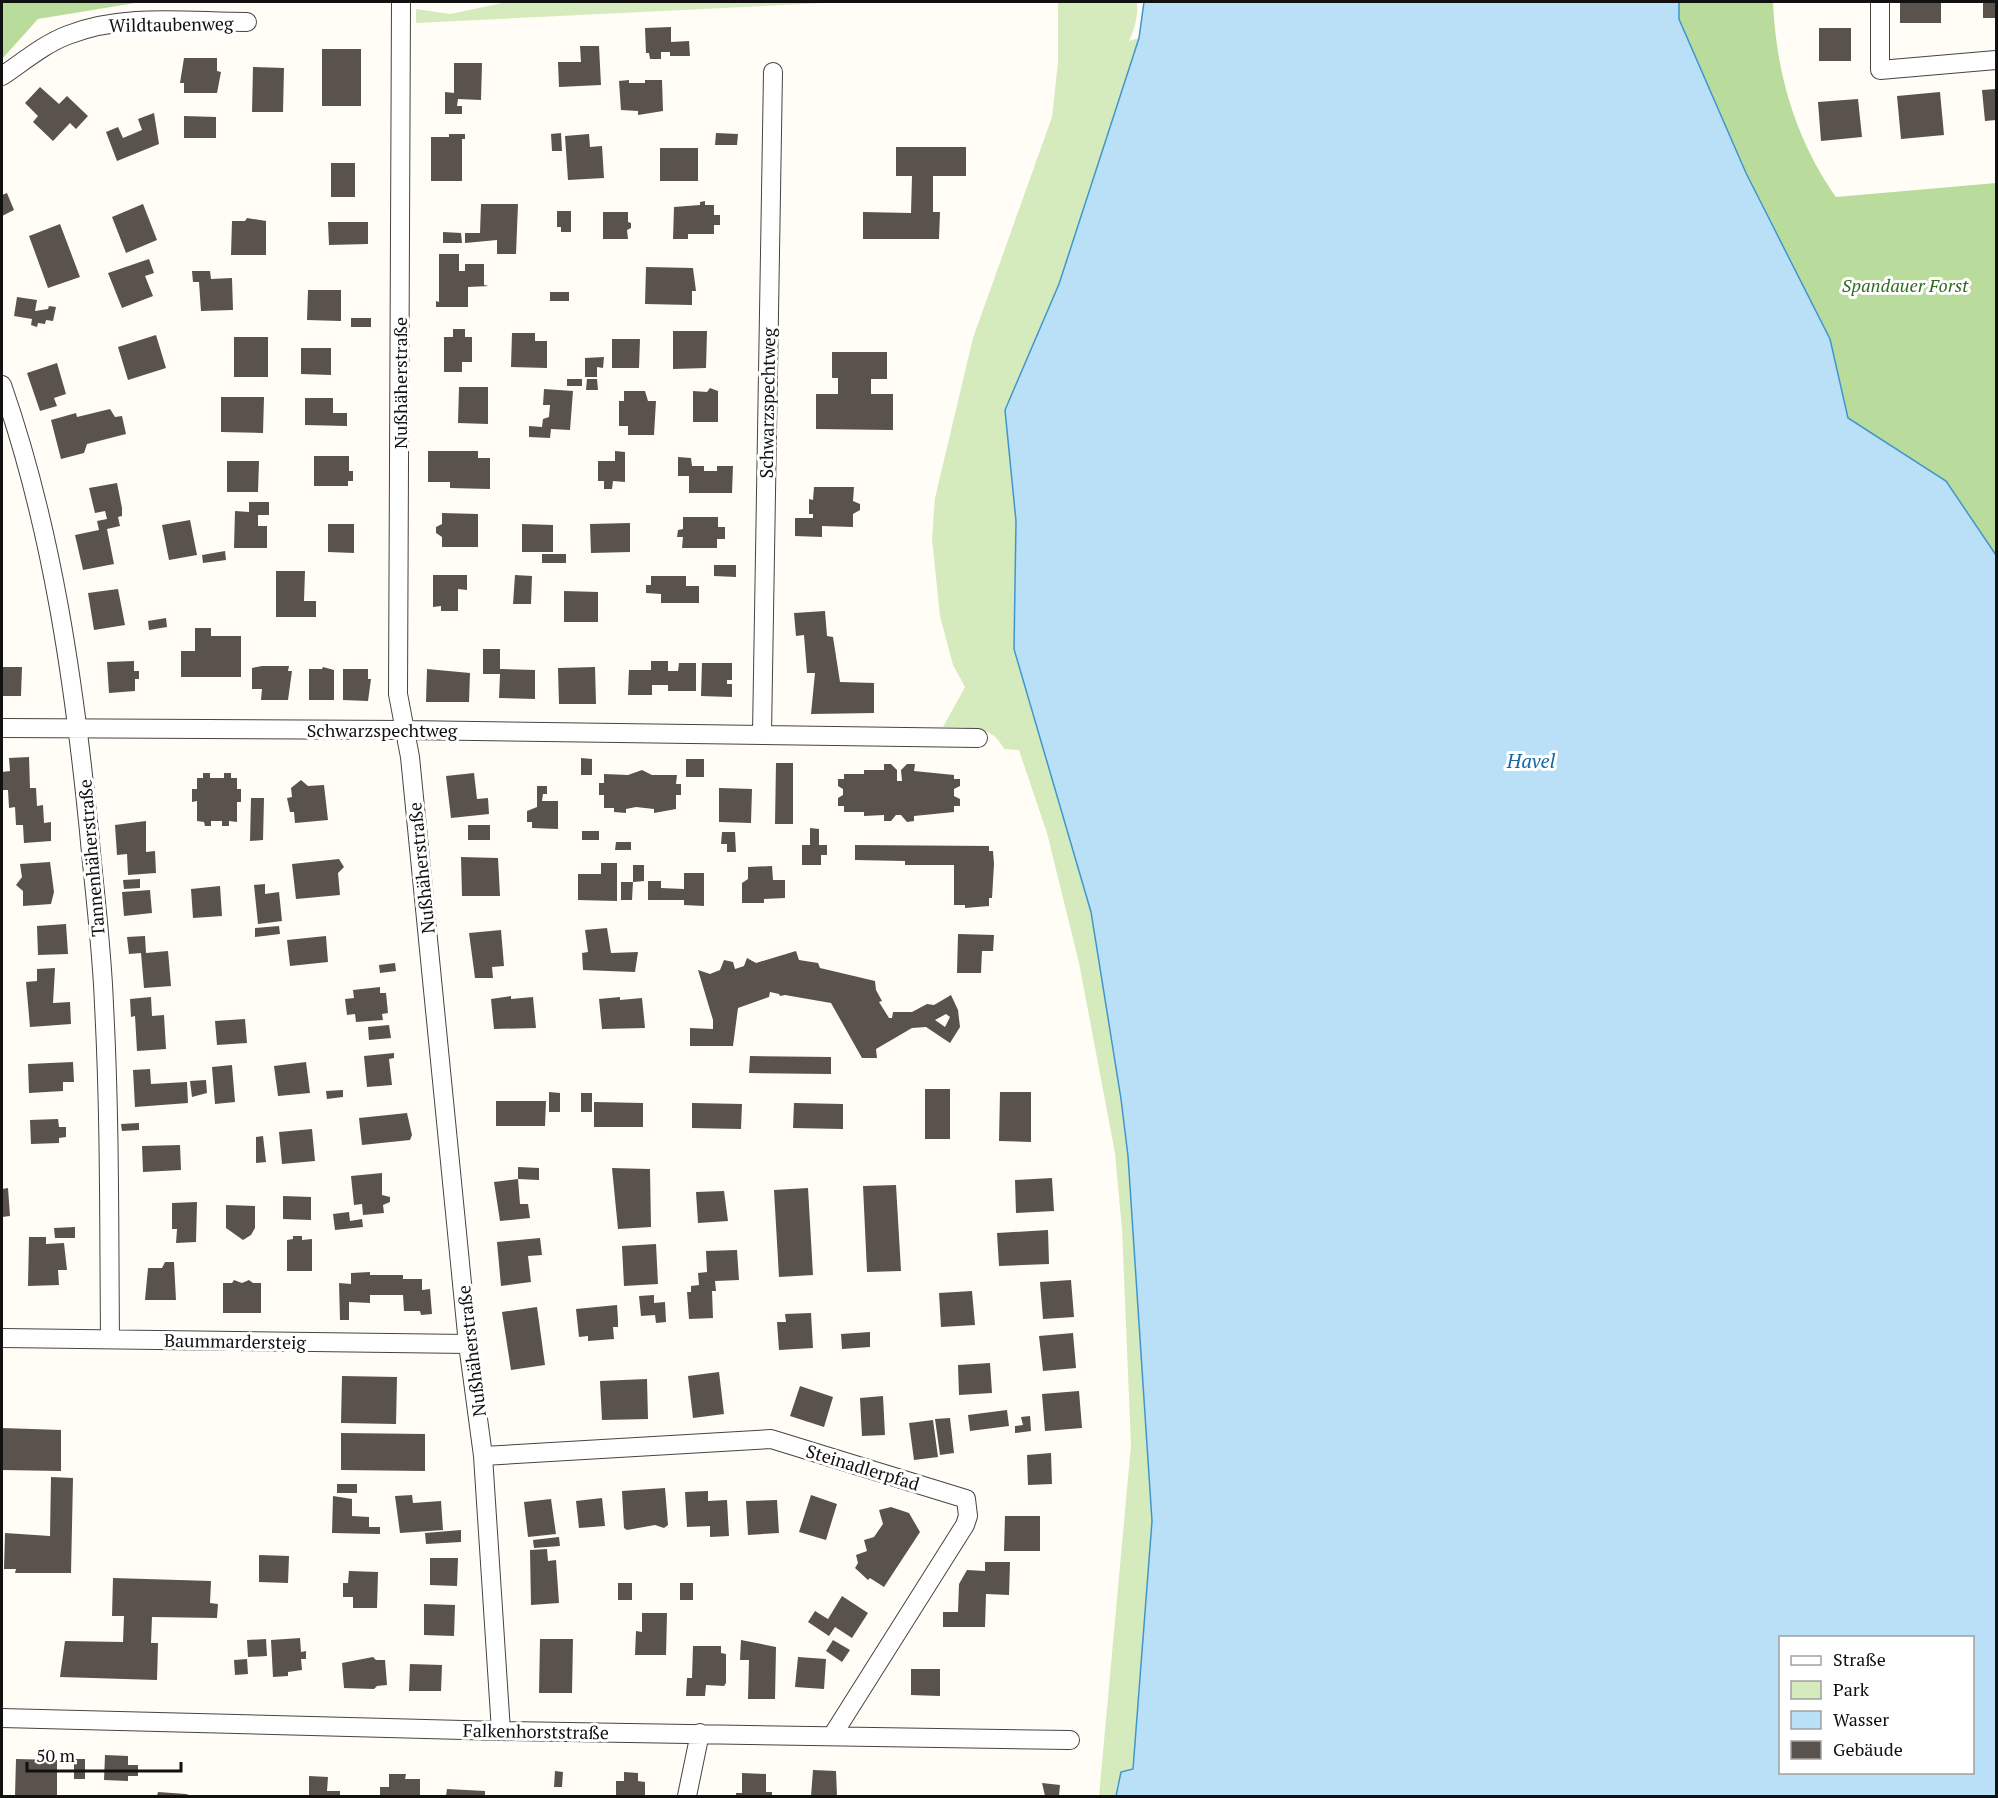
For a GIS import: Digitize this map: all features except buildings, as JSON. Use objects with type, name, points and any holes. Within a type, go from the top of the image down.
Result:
[{"type":"street","name":"Nußhäherstraße","points":[[401,2],[398,694],[410,757],[468,1344],[483,1455],[501,1731]]},
{"type":"street","points":[[1880,2],[1880,70],[1996,60]]},
{"type":"street","name":"Wildtaubenweg","points":[[2,76],[48,44],[91,27],[117,22],[247,22]]},
{"type":"street","name":"Schwarzspechtweg","points":[[762,735],[773,72]]},
{"type":"street","name":"Tannenhäherstraße","points":[[2,385],[26,460],[56,596],[79,728],[105,1013],[109,1126],[110,1339]]},
{"type":"street","name":"Schwarzspechtweg","points":[[2,728],[405,730],[978,738]]},
{"type":"street","name":"Baummardersteig","points":[[2,1338],[468,1344]]},
{"type":"street","name":"Steinadlerpfad","points":[[483,1455],[771,1439],[966,1499],[968,1516],[965,1525],[832,1736]]},
{"type":"street","name":"Falkenhorststraße","points":[[2,1718],[501,1731],[1070,1740]]},
{"type":"street","points":[[687,1797],[700,1733]]},
{"type":"green space","points":[[2,2],[141,2],[38,19],[2,59]]},
{"type":"green space","points":[[507,2],[846,2],[416,23],[416,9],[450,14]]},
{"type":"green space","points":[[1058,2],[1137,2],[1136,22],[1129,41],[1139,38],[1059,284],[1005,410],[1016,521],[1014,649],[1091,912],[1128,1156],[1152,1521],[1133,1770],[1117,1785],[1116,1796],[1099,1796],[1131,1445],[1122,1229],[1115,1153],[1079,963],[1047,833],[1019,750],[1004,749],[993,735],[986,731],[943,727],[965,687],[953,665],[940,616],[932,539],[935,498],[973,338],[1052,117],[1058,62]]},
{"type":"green space","name":"Spandauer Forst","points":[[1679,2],[1773,2],[1778,54],[1790,104],[1809,152],[1836,197],[1996,183],[1996,555],[1946,481],[1848,418],[1830,339],[1746,173],[1679,19]]},
{"type":"water","name":"Havel","points":[[1144,2],[1679,2],[1679,19],[1746,173],[1830,339],[1848,418],[1946,481],[1996,555],[1996,1796],[1116,1796],[1121,1772],[1133,1769],[1152,1521],[1128,1156],[1091,912],[1014,649],[1016,521],[1005,410],[1059,284],[1139,38]]}]
